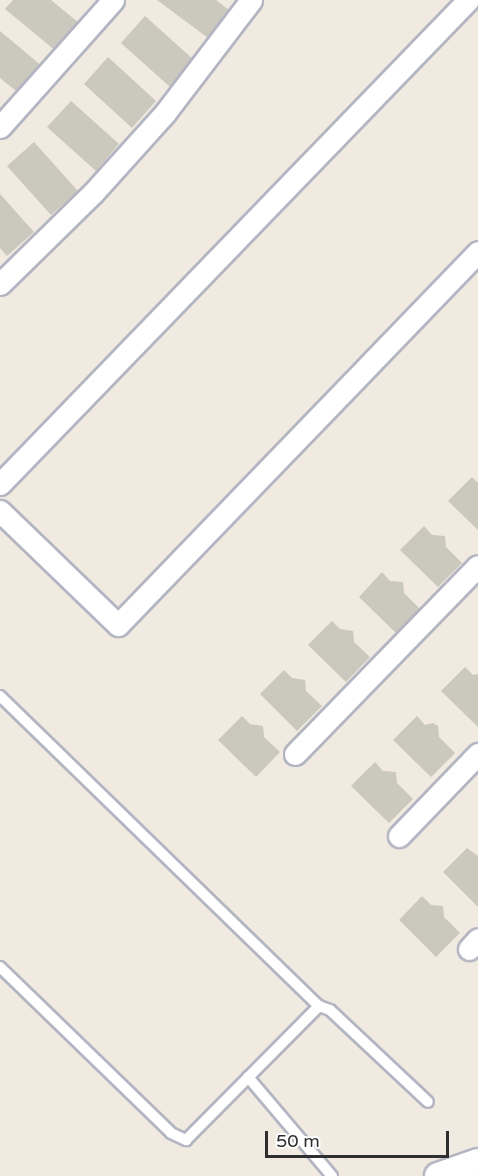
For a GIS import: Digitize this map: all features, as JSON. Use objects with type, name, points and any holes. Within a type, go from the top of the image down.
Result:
[{"type":"street","points":[[0,127],[113,0]]},
{"type":"street","points":[[0,284],[93,193],[165,113],[251,0]]},
{"type":"street","points":[[0,483],[468,0]]},
{"type":"street","points":[[0,511],[118,625],[478,252]]},
{"type":"street","points":[[295,754],[478,566]]},
{"type":"street","points":[[399,836],[478,754]]},
{"type":"street","points":[[438,1176],[478,1162]]},
{"type":"lane","points":[[0,696],[319,1006],[330,1010],[428,1102]]},
{"type":"lane","points":[[0,967],[171,1133],[186,1140],[319,1006]]},
{"type":"lane","points":[[248,1077],[332,1176]]},
{"type":"building","points":[[13,0],[51,0],[79,23],[56,51],[5,9]]},
{"type":"building","points":[[157,0],[216,0],[229,10],[208,38]]},
{"type":"building","points":[[145,16],[194,60],[170,87],[121,43]]},
{"type":"building","points":[[0,31],[43,67],[21,95],[0,78]]},
{"type":"building","points":[[108,57],[156,101],[132,128],[84,84]]},
{"type":"building","points":[[71,101],[119,144],[96,171],[47,127]]},
{"type":"building","points":[[34,142],[78,191],[51,215],[7,166]]},
{"type":"building","points":[[0,194],[34,232],[7,256],[0,248]]},
{"type":"building","points":[[472,477],[478,483],[478,530],[448,501]]},
{"type":"building","points":[[424,526],[432,535],[445,536],[446,547],[462,563],[438,587],[400,550]]},
{"type":"building","points":[[382,572],[390,581],[403,582],[404,593],[420,609],[396,633],[359,597]]},
{"type":"building","points":[[332,621],[340,629],[353,631],[354,642],[370,657],[346,682],[308,645]]},
{"type":"building","points":[[465,667],[473,675],[478,674],[478,727],[441,691]]},
{"type":"building","points":[[284,670],[292,678],[305,680],[306,691],[322,706],[297,731],[260,694]]},
{"type":"building","points":[[242,716],[250,724],[263,726],[264,737],[280,752],[256,777],[218,740]]},
{"type":"building","points":[[417,716],[425,725],[433,723],[438,726],[439,737],[455,753],[431,777],[393,740]]},
{"type":"building","points":[[375,762],[383,771],[396,772],[397,783],[413,799],[389,823],[351,786]]},
{"type":"building","points":[[467,848],[478,856],[478,907],[443,872]]},
{"type":"building","points":[[422,896],[431,905],[443,906],[444,917],[460,933],[436,957],[399,920]]}]
